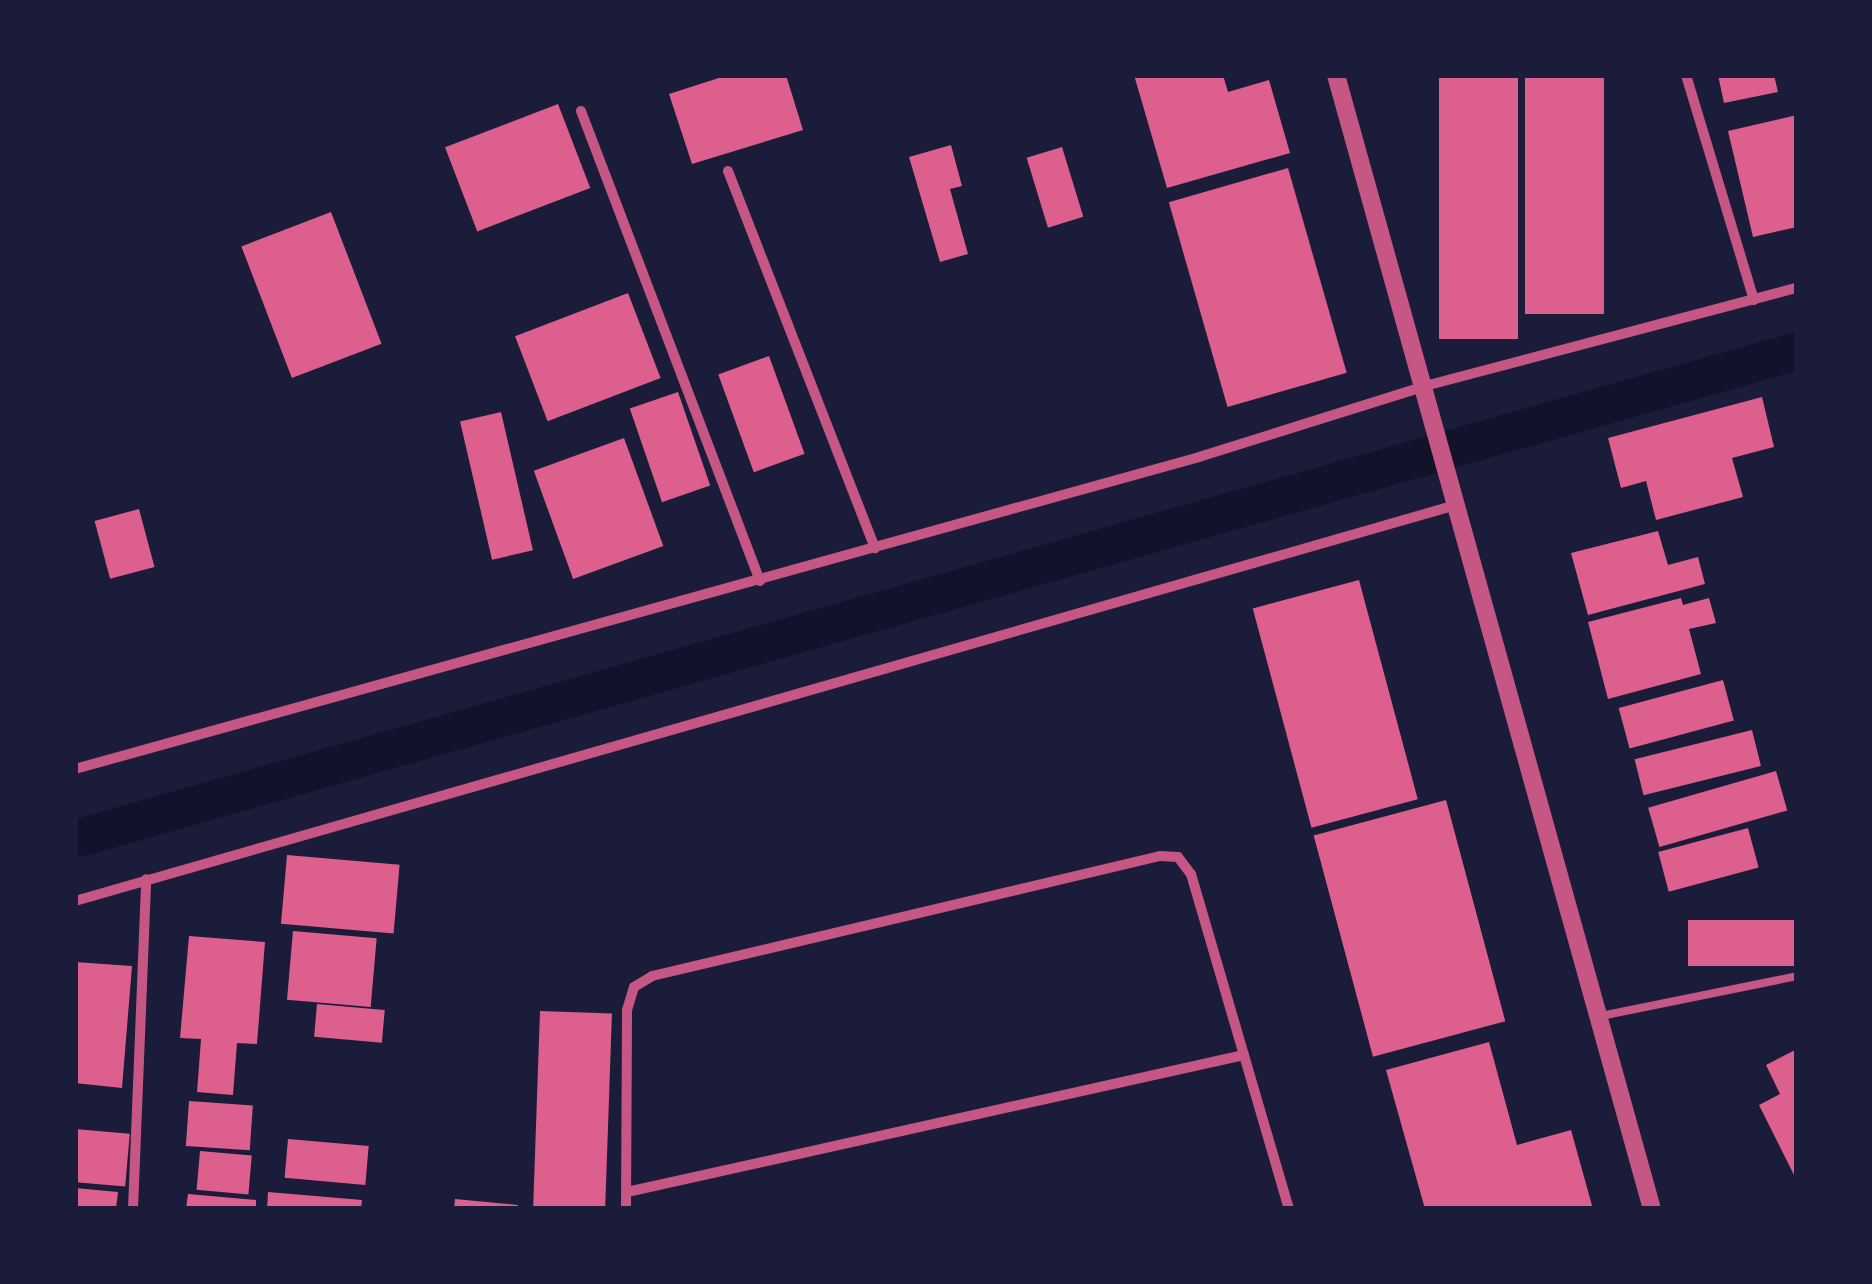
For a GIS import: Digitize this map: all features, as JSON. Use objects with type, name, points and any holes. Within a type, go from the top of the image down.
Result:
[{"type":"street","points":[[1336,75],[1652,1209]]},
{"type":"street","points":[[1686,75],[1754,300]]},
{"type":"street","points":[[581,111],[760,581]]},
{"type":"street","points":[[728,171],[874,548]]},
{"type":"street","points":[[75,768],[760,581],[1425,386],[1797,288]]},
{"type":"street","points":[[75,901],[1456,505]]},
{"type":"street","points":[[626,1209],[628,1010],[634,987],[652,976],[1160,856],[1178,857],[1191,874],[1289,1209]]},
{"type":"street","points":[[134,1209],[146,878]]},
{"type":"street","points":[[626,1192],[1244,1055]]},
{"type":"lane","points":[[1597,1017],[1797,976]]},
{"type":"building","points":[[728,75],[786,75],[803,130],[692,164],[669,94]]},
{"type":"building","points":[[1134,75],[1223,75],[1228,92],[1269,80],[1290,153],[1167,188]]},
{"type":"building","points":[[1439,75],[1518,75],[1518,339],[1439,339]]},
{"type":"building","points":[[1525,75],[1604,75],[1604,314],[1525,314]]},
{"type":"building","points":[[1718,75],[1774,75],[1778,92],[1724,103]]},
{"type":"building","points":[[558,104],[590,188],[477,231],[445,147]]},
{"type":"building","points":[[1797,115],[1797,227],[1753,237],[1728,131]]},
{"type":"building","points":[[951,145],[962,186],[950,189],[968,254],[940,262],[909,157]]},
{"type":"building","points":[[1062,147],[1083,217],[1048,228],[1027,158]]},
{"type":"building","points":[[1288,168],[1347,373],[1228,407],[1169,202]]},
{"type":"building","points":[[331,212],[382,344],[292,378],[241,246]]},
{"type":"building","points":[[628,293],[661,378],[548,421],[515,336]]},
{"type":"building","points":[[769,356],[805,454],[754,472],[718,374]]},
{"type":"building","points":[[678,392],[710,486],[662,502],[630,409]]},
{"type":"building","points":[[1762,397],[1774,447],[1732,458],[1743,497],[1656,520],[1646,481],[1621,488],[1608,438]]},
{"type":"building","points":[[501,412],[533,550],[492,560],[460,421]]},
{"type":"building","points":[[624,438],[663,546],[573,579],[534,471]]},
{"type":"building","points":[[139,509],[155,567],[110,579],[95,521]]},
{"type":"building","points":[[1658,531],[1668,565],[1698,557],[1705,584],[1588,615],[1571,553]]},
{"type":"building","points":[[1359,580],[1418,799],[1312,828],[1253,608]]},
{"type":"building","points":[[1681,598],[1683,605],[1709,598],[1716,623],[1689,629],[1701,674],[1608,699],[1588,622]]},
{"type":"building","points":[[1723,680],[1734,721],[1630,749],[1619,708]]},
{"type":"building","points":[[1752,730],[1761,766],[1644,795],[1635,759]]},
{"type":"building","points":[[1776,771],[1787,810],[1659,847],[1648,808]]},
{"type":"building","points":[[1446,800],[1505,1021],[1373,1057],[1314,835]]},
{"type":"building","points":[[1748,828],[1759,868],[1669,892],[1658,852]]},
{"type":"building","points":[[287,855],[400,865],[394,934],[281,924]]},
{"type":"building","points":[[1688,920],[1797,920],[1797,966],[1688,966]]},
{"type":"building","points":[[293,931],[377,938],[371,1007],[287,1000]]},
{"type":"building","points":[[189,936],[265,942],[257,1044],[237,1043],[233,1095],[197,1092],[201,1039],[180,1038]]},
{"type":"building","points":[[75,962],[132,966],[122,1088],[75,1083]]},
{"type":"building","points":[[317,1004],[385,1010],[382,1043],[314,1037]]},
{"type":"building","points":[[540,1011],[612,1014],[605,1209],[533,1209]]},
{"type":"building","points":[[1489,1042],[1517,1145],[1571,1130],[1593,1209],[1425,1209],[1386,1070]]},
{"type":"building","points":[[1797,1049],[1797,1181],[1759,1105],[1780,1094],[1766,1065]]},
{"type":"building","points":[[189,1101],[253,1105],[250,1150],[186,1146]]},
{"type":"building","points":[[75,1129],[130,1134],[125,1187],[75,1182]]},
{"type":"building","points":[[288,1139],[369,1146],[365,1185],[285,1178]]},
{"type":"building","points":[[200,1151],[252,1156],[248,1194],[197,1190]]},
{"type":"building","points":[[75,1188],[118,1192],[116,1209],[75,1209]]},
{"type":"building","points":[[268,1192],[362,1200],[361,1209],[267,1209]]},
{"type":"building","points":[[188,1194],[256,1200],[256,1209],[186,1209]]},
{"type":"building","points":[[455,1199],[518,1205],[518,1209],[454,1209]]},
{"type":"waterway","points":[[75,839],[1797,351]]}]
